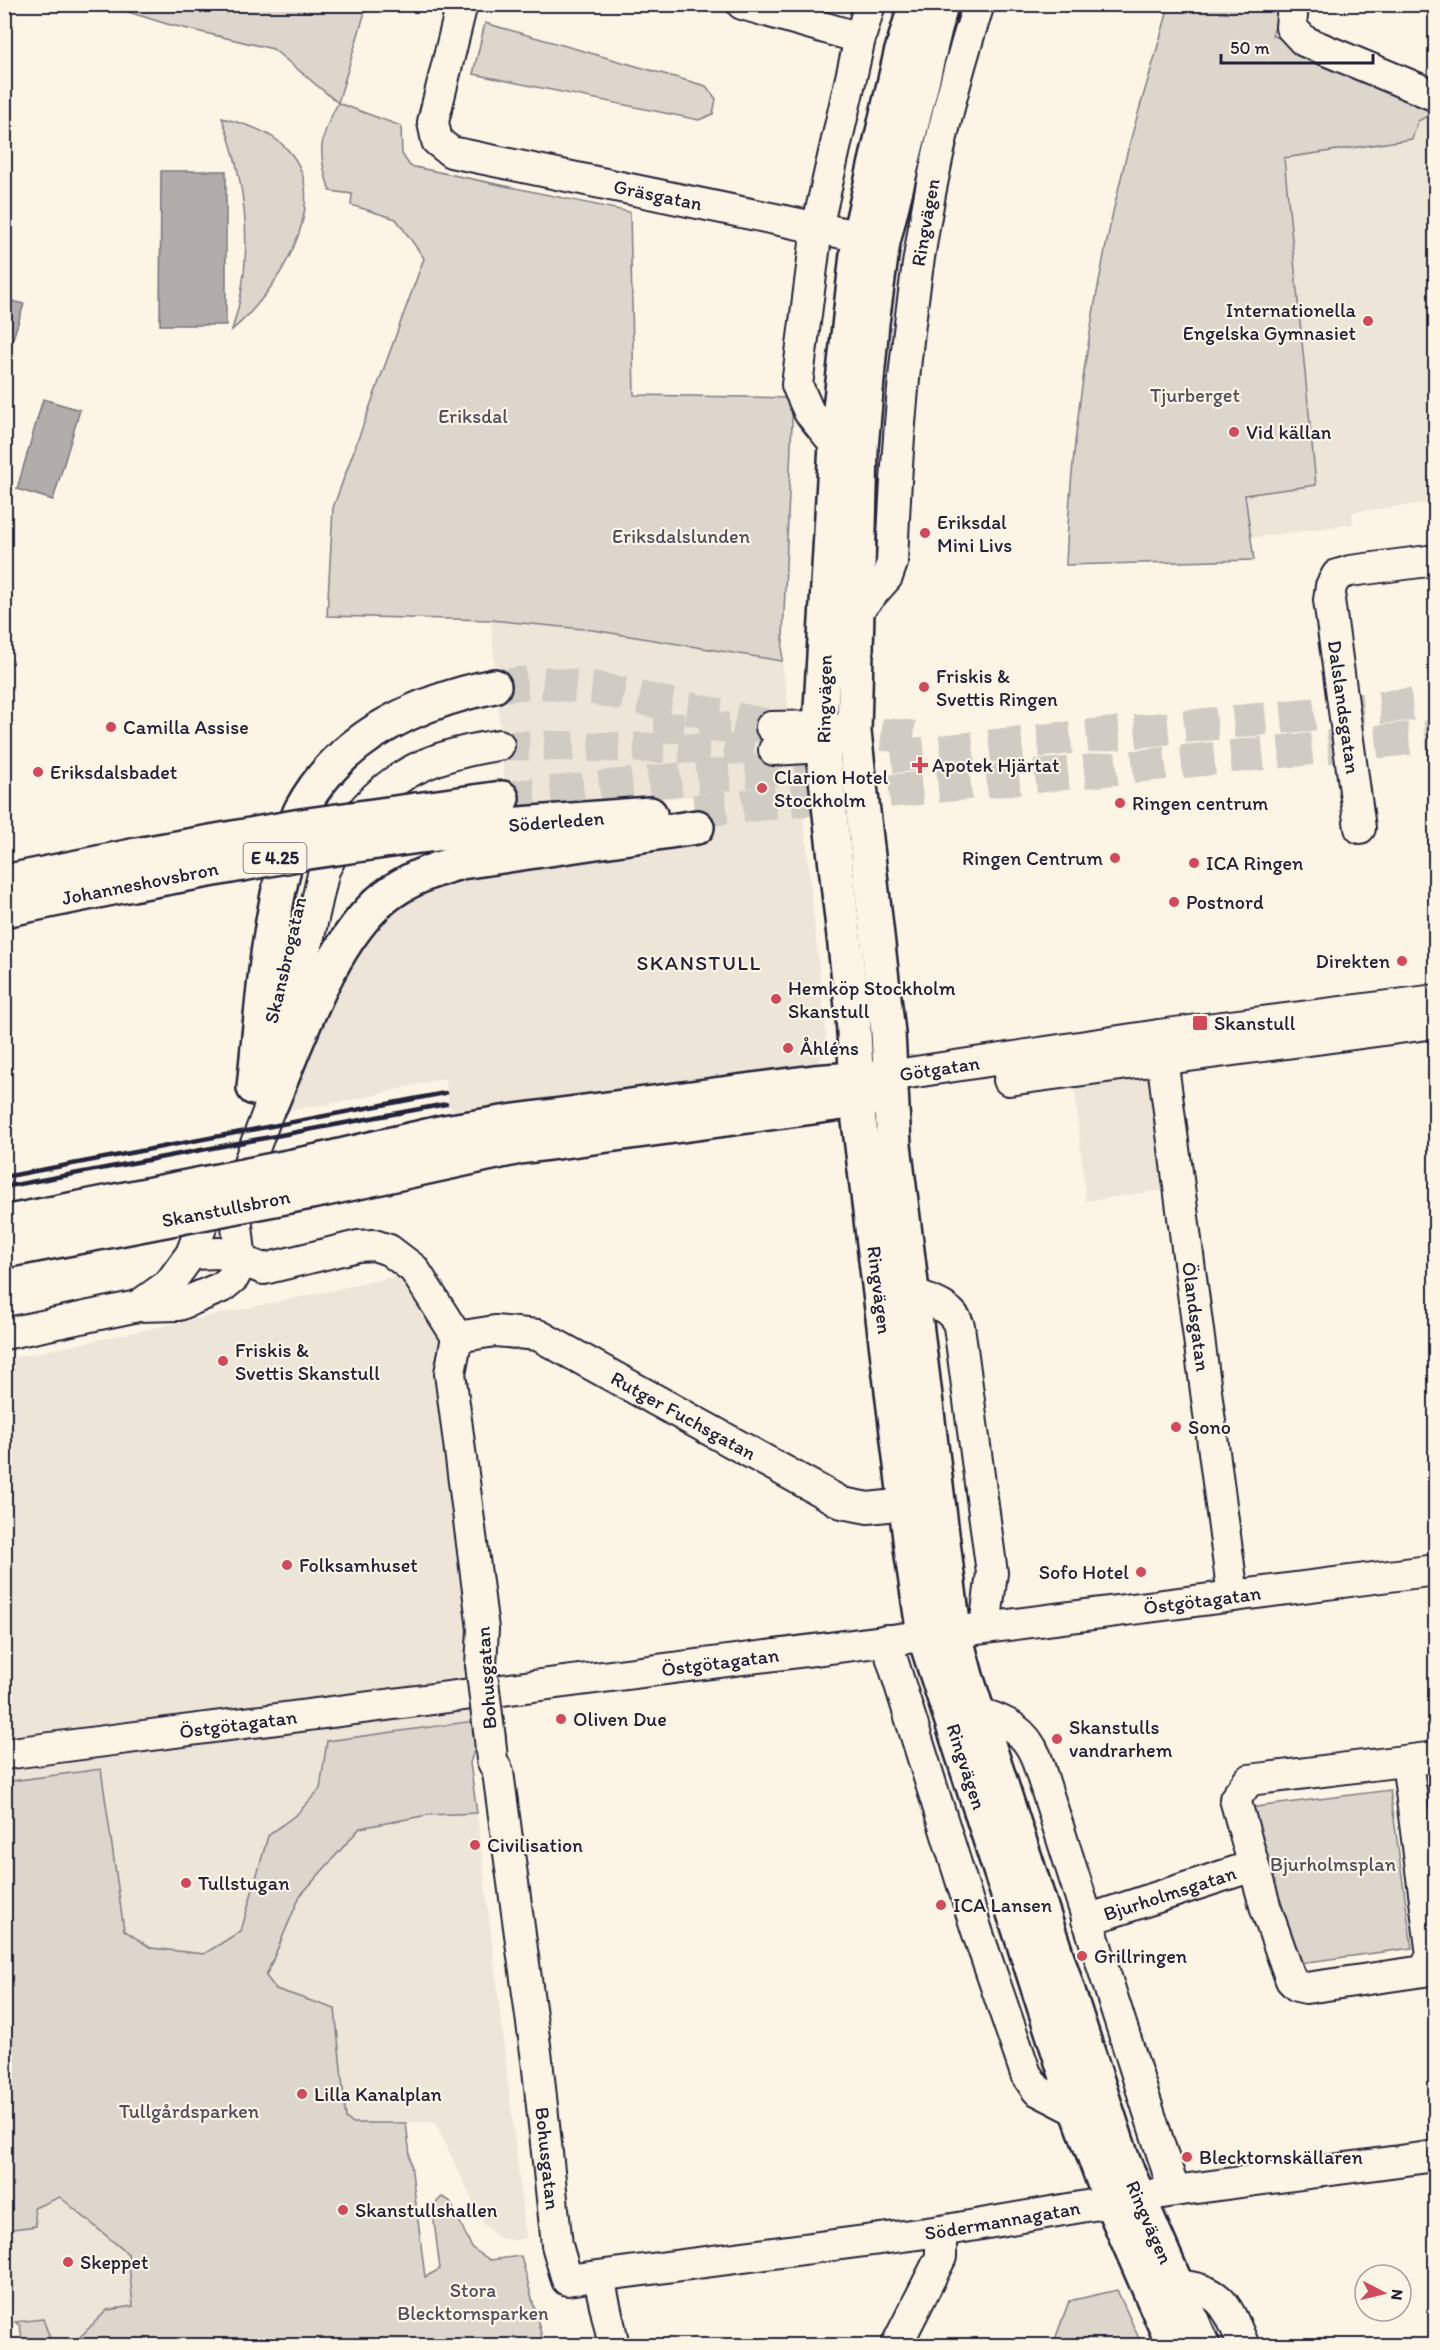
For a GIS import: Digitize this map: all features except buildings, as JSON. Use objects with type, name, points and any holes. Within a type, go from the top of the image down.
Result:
[{"type":"main road","name":"Ringvägen","points":[[916,4],[901,54],[836,445],[821,736],[853,1015],[857,1090],[922,1503],[979,1713],[1123,2161],[1124,2200],[1174,2346]]},
{"type":"main road","name":"Ringvägen","points":[[922,1503],[914,1295],[890,1086],[888,1033],[854,732],[861,448],[872,323],[871,239],[941,4]]},
{"type":"main road","points":[[262,1096],[282,876],[300,811],[319,782],[358,742],[394,720],[431,702],[494,686]]},
{"type":"main road","name":"Söderleden","points":[[417,823],[502,798]]},
{"type":"main road","name":"Söderleden","points":[[262,1096],[330,970],[359,924],[384,897],[428,872],[461,862],[696,819],[520,824],[417,823]]},
{"type":"main road","name":"Johanneshovsbron","points":[[4,882],[210,842],[417,823]]},
{"type":"main road","name":"Johanneshovsbron","points":[[4,910],[302,853],[417,823]]},
{"type":"main road","name":"Götgatan","points":[[445,1147],[814,1082],[857,1090],[890,1086]]},
{"type":"main road","name":"Skanstullsbron","points":[[4,1251],[445,1147]]},
{"type":"main road","name":"Skanstullsbron","points":[[4,1223],[318,1176]]},
{"type":"main road","name":"Ringvägen","points":[[955,1631],[938,1669],[1078,2111],[1124,2200],[1176,2285],[1203,2346]]},
{"type":"street","name":"Gräsgatan","points":[[462,4],[433,122],[437,141],[451,152],[871,239]]},
{"type":"street","points":[[742,4],[860,38]]},
{"type":"street","points":[[836,445],[809,412],[797,385],[817,228],[860,38],[870,4]]},
{"type":"street","name":"Ringvägen","points":[[856,612],[887,577],[892,563],[895,468],[919,259],[940,148],[963,51],[979,4]]},
{"type":"street","points":[[1293,4],[1291,27],[1304,41],[1436,96]]},
{"type":"street","name":"Dalslandsgatan","points":[[1360,828],[1329,600],[1331,586],[1337,575],[1350,571],[1436,560]]},
{"type":"street","points":[[772,739],[854,732]]},
{"type":"street","name":"Skansbrogatan","points":[[4,1335],[128,1308],[179,1305],[222,1287],[234,1277],[241,1262],[236,1216],[243,1178],[262,1096],[324,870],[342,835],[370,799],[403,775],[443,757],[498,737]]},
{"type":"street","name":"Götgatan","points":[[890,1086],[1161,1047],[1436,1000]]},
{"type":"street","name":"Götgatan","points":[[1161,1047],[1436,1023]]},
{"type":"street","name":"Ölandsgatan","points":[[1161,1047],[1233,1596]]},
{"type":"street","name":"Skansbrogatan","points":[[128,1308],[169,1284],[191,1254],[262,1096]]},
{"type":"street","points":[[222,1287],[206,1282],[198,1274],[191,1254],[220,1253],[264,1269],[358,1246],[374,1245],[390,1250],[414,1269],[457,1337]]},
{"type":"street","name":"Ringvägen","points":[[914,1295],[941,1306],[955,1317],[959,1326],[992,1573],[955,1631]]},
{"type":"street","name":"Rutger Fuchsgatan","points":[[457,1337],[495,1331],[538,1335],[842,1503],[868,1508],[922,1503]]},
{"type":"street","name":"Bohusgatan","points":[[457,1337],[450,1373],[483,1629],[481,1665],[492,1760],[498,1772],[537,2060],[557,2245],[567,2280]]},
{"type":"street","name":"Östgötagatan","points":[[4,1754],[1436,1570]]},
{"type":"street","name":"Ringvägen","points":[[886,1640],[977,1931],[1026,2074],[1037,2090],[1078,2111]]},
{"type":"street","name":"Ringvägen","points":[[979,1713],[1006,1721],[1031,1745],[1174,2191]]},
{"type":"street","points":[[1421,1759],[1432,1955],[1424,1971],[1306,1988],[1297,1986],[1291,1980],[1253,1866],[1235,1800],[1249,1780],[1421,1759]]},
{"type":"street","name":"Bjurholmsgatan","points":[[1087,1920],[1253,1866]]},
{"type":"street","name":"Södermannagatan","points":[[567,2280],[599,2278],[940,2231],[1174,2191],[1436,2156]]},
{"type":"street","points":[[896,2346],[941,2257],[940,2231]]},
{"type":"street","points":[[599,2278],[615,2346]]},
{"type":"street","name":"Ringvägen","points":[[1176,2285],[1208,2290],[1227,2307],[1244,2346]]},
{"type":"shaded area","name":"Internationella Engelska Gymnasiet","points":[[1435,112],[1435,502],[1352,512],[1353,524],[1250,538],[1245,495],[1316,484],[1284,158],[1412,139],[1418,121]]},
{"type":"shaded area","points":[[161,171],[226,171],[226,325],[160,325]]},
{"type":"shaded area","points":[[4,299],[24,304],[11,345],[5,343]]},
{"type":"shaded area","points":[[43,399],[80,410],[53,500],[17,489]]},
{"type":"shaded area","points":[[491,620],[593,630],[782,661],[805,831],[827,1047],[812,1076],[457,1116],[449,1106],[445,1078],[353,1100],[284,1111],[345,970],[371,924],[424,881],[697,837],[694,796],[507,813]]},
{"type":"shaded area","points":[[1162,1073],[1177,1188],[1086,1201],[1074,1084]]},
{"type":"shaded area","points":[[408,1274],[445,1340],[486,1690],[474,1721],[327,1741],[320,1789],[298,1813],[268,1836],[241,1931],[204,1954],[151,1948],[124,1930],[101,1769],[5,1782],[4,1360]]},
{"type":"shaded area","points":[[477,1813],[526,2238],[515,2240],[500,2238],[484,2225],[435,2122],[352,2123],[346,2118],[335,2009],[276,1989],[266,1976],[300,1896],[360,1828],[428,1815]]},
{"type":"shaded area","name":"Skeppet","points":[[60,2197],[128,2254],[133,2307],[107,2310],[78,2339],[51,2341],[43,2319],[15,2322],[4,2230],[36,2226],[34,2208]]},
{"type":"green space","points":[[106,5],[367,5],[338,103],[273,49],[167,24]]},
{"type":"green space","name":"Tjurberget","points":[[1169,5],[1284,5],[1272,35],[1435,103],[1435,112],[1418,121],[1412,139],[1284,158],[1316,485],[1245,495],[1254,560],[1066,565],[1078,413],[1103,260],[1125,161]]},
{"type":"green space","points":[[485,23],[706,86],[716,99],[713,114],[699,120],[473,74]]},
{"type":"green space","points":[[338,103],[401,126],[402,154],[410,166],[630,212],[634,395],[793,398],[782,661],[593,630],[491,620],[327,616],[333,508],[424,258],[396,219],[351,205],[352,194],[330,191],[323,166],[322,146],[327,126]]},
{"type":"green space","points":[[222,118],[257,129],[281,143],[301,171],[306,195],[303,220],[294,246],[281,271],[266,294],[232,330],[244,276],[245,223],[238,171]]},
{"type":"green space","name":"Tullgårdsparken","points":[[474,1721],[477,1741],[470,1763],[477,1813],[428,1815],[360,1828],[300,1896],[266,1976],[276,1989],[335,2009],[346,2118],[352,2123],[406,2123],[425,2277],[440,2269],[434,2221],[436,2203],[442,2197],[450,2201],[472,2248],[490,2260],[521,2256],[544,2345],[23,2345],[20,2326],[15,2322],[43,2319],[51,2341],[78,2339],[107,2310],[133,2306],[128,2254],[60,2197],[34,2208],[36,2226],[5,2230],[4,1782],[101,1769],[124,1930],[151,1948],[204,1954],[241,1931],[268,1836],[298,1813],[320,1789],[327,1741]]},
{"type":"green space","name":"Bjurholmsplan","points":[[1390,1790],[1412,1948],[1293,1964],[1248,1808]]},
{"type":"green space","points":[[1117,2290],[1142,2345],[1053,2345],[1069,2301]]},
{"type":"tunnel","points":[[494,686],[535,682],[594,688],[760,724],[923,738]]},
{"type":"tunnel","points":[[502,798],[1057,739],[1436,702]]},
{"type":"tunnel","points":[[654,728],[771,727]]},
{"type":"tunnel","points":[[694,811],[1436,736]]},
{"type":"tunnel","points":[[499,745],[774,750]]},
{"type":"railway","points":[[4,1177],[445,1093]]},
{"type":"railway","points":[[4,1187],[446,1104]]},
{"type":"place","name":"Internationella Engelska Gymnasiet","points":[[1368,321]]},
{"type":"place","name":"Vid källan","points":[[1234,432]]},
{"type":"place","name":"Eriksdal Mini Livs","points":[[925,533]]},
{"type":"place","name":"Friskis & Svettis Ringen","points":[[924,687]]},
{"type":"place","name":"Camilla Assise","points":[[111,727]]},
{"type":"place","name":"Apotek Hjärtat","points":[[920,765]]},
{"type":"place","name":"Eriksdalsbadet","points":[[38,772]]},
{"type":"place","name":"Clarion Hotel Stockholm","points":[[762,788]]},
{"type":"place","name":"Ringen centrum","points":[[1120,803]]},
{"type":"place","name":"Ringen Centrum","points":[[1115,858]]},
{"type":"place","name":"ICA Ringen","points":[[1194,863]]},
{"type":"place","name":"Postnord","points":[[1174,902]]},
{"type":"place","name":"Direkten","points":[[1402,961]]},
{"type":"place","name":"Hemköp Stockholm Skanstull","points":[[776,999]]},
{"type":"place","name":"Skanstull","points":[[1200,1023]]},
{"type":"place","name":"Åhléns","points":[[788,1048]]},
{"type":"place","name":"Friskis & Svettis Skanstull","points":[[223,1361]]},
{"type":"place","name":"Sono","points":[[1176,1427]]},
{"type":"place","name":"Folksamhuset","points":[[287,1565]]},
{"type":"place","name":"Sofo Hotel","points":[[1141,1572]]},
{"type":"place","name":"Oliven Due","points":[[561,1719]]},
{"type":"place","name":"Skanstulls vandrarhem","points":[[1057,1739]]},
{"type":"place","name":"Civilisation","points":[[475,1845]]},
{"type":"place","name":"Tullstugan","points":[[186,1883]]},
{"type":"place","name":"ICA Lansen","points":[[941,1905]]},
{"type":"place","name":"Grillringen","points":[[1082,1956]]},
{"type":"place","name":"Lilla Kanalplan","points":[[302,2094]]},
{"type":"place","name":"Blecktornskällaren","points":[[1187,2157]]},
{"type":"place","name":"Skanstullshallen","points":[[343,2210]]},
{"type":"place","name":"Skeppet","points":[[68,2262]]},
{"type":"district","name":"SKANSTULL","points":[[699,962]]},
{"type":"park label","name":"Eriksdal","points":[[473,416]]},
{"type":"park label","name":"Eriksdalslunden","points":[[681,536]]},
{"type":"park label","name":"Stora Blecktornsparken","points":[[473,2302]]}]
